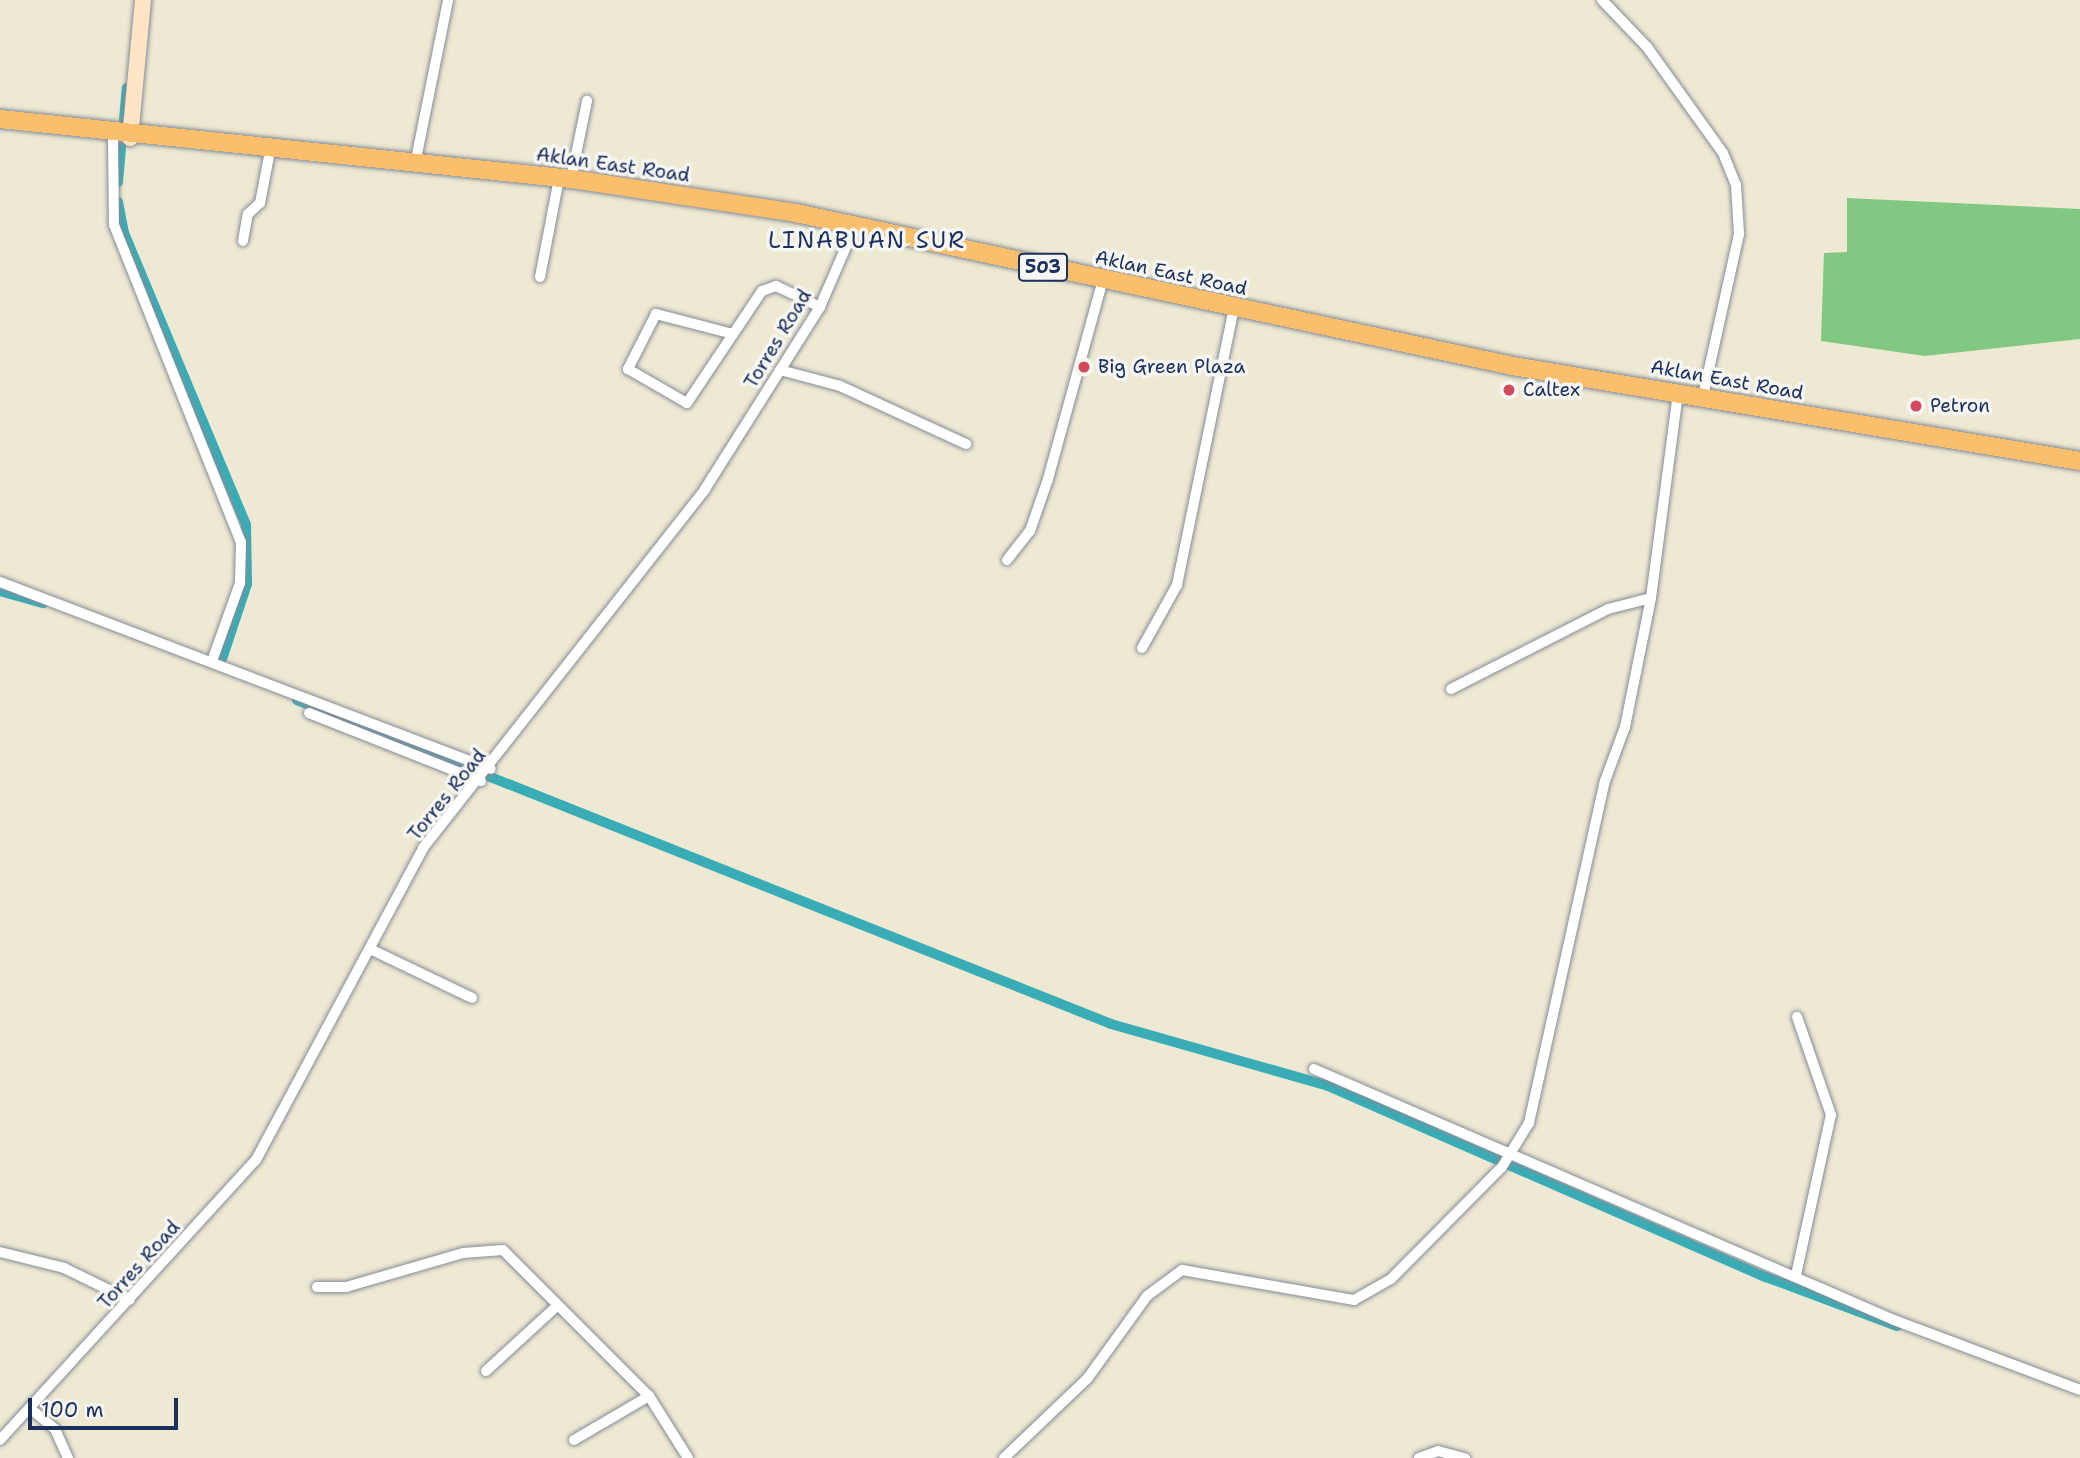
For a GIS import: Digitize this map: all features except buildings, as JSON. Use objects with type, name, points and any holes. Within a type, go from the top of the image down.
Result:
[{"type":"main road","name":"Aklan East Road","points":[[0,120],[121,137],[565,179],[856,224],[1104,280],[1513,366],[2080,461]]},
{"type":"street","points":[[143,0],[121,137],[114,225],[241,542],[240,583],[212,661]]},
{"type":"street","points":[[415,164],[448,0]]},
{"type":"street","points":[[1602,0],[1647,47],[1723,153],[1736,185],[1739,234],[1703,397]]},
{"type":"street","points":[[540,277],[587,102]]},
{"type":"street","points":[[243,241],[248,214],[260,203],[270,151]]},
{"type":"street","name":"Torres Road","points":[[0,1440],[256,1160],[372,950],[423,848],[485,776],[705,489],[820,307],[856,224]]},
{"type":"street","points":[[1007,560],[1030,531],[1048,479],[1104,280]]},
{"type":"street","points":[[733,334],[656,314],[628,369],[687,403],[733,334],[770,287],[820,307]]},
{"type":"street","points":[[1142,648],[1177,585],[1234,308]]},
{"type":"street","points":[[780,370],[840,386],[966,444]]},
{"type":"street","points":[[1011,1456],[1087,1379],[1147,1296],[1182,1270],[1354,1300],[1391,1279],[1502,1167],[1529,1124],[1651,598],[1678,392]]},
{"type":"street","points":[[0,582],[212,661],[485,776]]},
{"type":"street","points":[[1451,688],[1608,609],[1651,598]]},
{"type":"street","points":[[309,713],[485,776]]},
{"type":"street","points":[[372,950],[472,998]]},
{"type":"street","points":[[1796,1275],[1831,1115],[1797,1017]]},
{"type":"street","points":[[1314,1069],[1796,1275],[1894,1320],[2080,1390]]},
{"type":"street","points":[[317,1287],[345,1287],[463,1253],[503,1250],[649,1396],[688,1458]]},
{"type":"street","points":[[0,1252],[64,1268],[130,1300]]},
{"type":"street","points":[[486,1371],[557,1306]]},
{"type":"street","points":[[574,1440],[649,1396]]},
{"type":"street","points":[[31,1409],[55,1429],[68,1458]]},
{"type":"street","points":[[1419,1458],[1438,1451],[1465,1458]]},
{"type":"green space","points":[[1847,198],[2080,209],[2080,339],[1925,356],[1821,341],[1824,253],[1847,252]]},
{"type":"waterway","points":[[124,120],[127,88]]},
{"type":"waterway","points":[[118,182],[121,147]]},
{"type":"waterway","points":[[118,202],[124,233],[246,525],[247,584],[222,659]]},
{"type":"waterway","points":[[0,591],[43,603]]},
{"type":"waterway","points":[[297,700],[1111,1024],[1328,1086],[1766,1277],[1897,1326]]},
{"type":"place","name":"Big Green Plaza","points":[[1084,367]]},
{"type":"place","name":"Caltex","points":[[1509,390]]},
{"type":"place","name":"Petron","points":[[1916,406]]},
{"type":"district","name":"LINABUAN SUR","points":[[867,240]]}]
